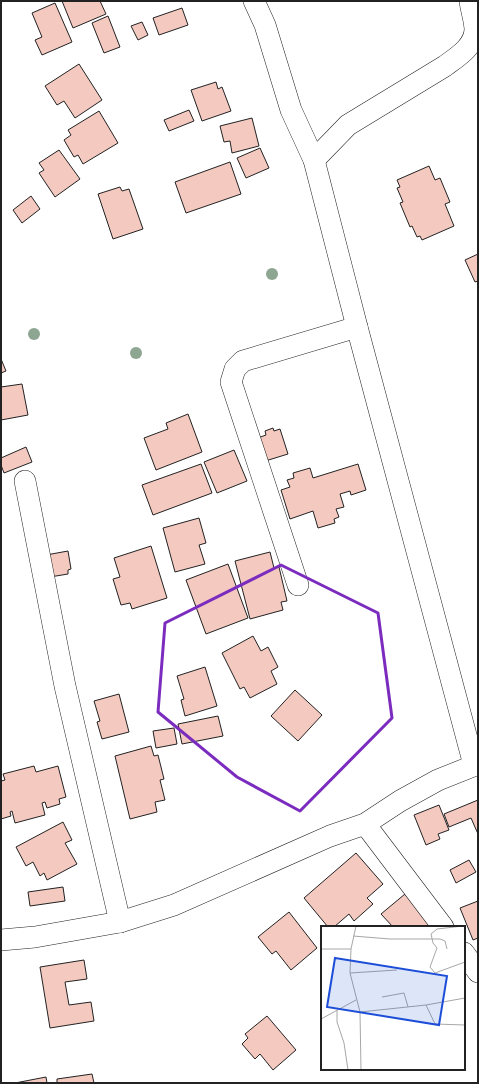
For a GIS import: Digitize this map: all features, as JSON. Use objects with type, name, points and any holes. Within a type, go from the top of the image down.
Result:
[{"type":"street","points":[[1,940],[35,937],[120,922],[174,905],[330,836],[365,824],[400,801],[438,780],[476,765],[357,327],[314,160],[291,110],[265,25],[254,1]]},
{"type":"street","points":[[314,160],[348,125],[445,66],[471,44],[475,31],[470,1]]},
{"type":"street","points":[[298,585],[231,382],[235,369],[243,361],[357,327]]},
{"type":"street","points":[[25,481],[65,686],[120,922]]},
{"type":"street","points":[[365,824],[442,926]]},
{"type":"street","points":[[465,955],[478,972]]},
{"type":"highlighted area","points":[[281,565],[378,613],[392,718],[300,811],[237,777],[158,712],[165,623]]},
{"type":"building","points":[[62,1],[100,1],[106,14],[73,28]]},
{"type":"building","points":[[55,3],[72,42],[42,55],[35,40],[42,37],[32,13]]},
{"type":"building","points":[[182,8],[188,25],[159,35],[153,18]]},
{"type":"building","points":[[108,16],[120,47],[104,53],[92,23]]},
{"type":"building","points":[[142,22],[148,35],[138,40],[131,26]]},
{"type":"building","points":[[79,64],[102,100],[75,118],[64,101],[57,105],[45,86]]},
{"type":"building","points":[[216,82],[218,89],[222,87],[231,111],[202,121],[191,90]]},
{"type":"building","points":[[189,110],[194,121],[169,131],[164,120]]},
{"type":"building","points":[[99,111],[118,143],[83,164],[78,155],[74,157],[64,140],[71,135],[68,130]]},
{"type":"building","points":[[252,118],[259,146],[232,153],[230,141],[224,142],[220,126]]},
{"type":"building","points":[[260,148],[269,168],[246,178],[237,158]]},
{"type":"building","points":[[59,150],[80,179],[55,197],[39,173],[44,170],[39,163]]},
{"type":"building","points":[[230,162],[241,194],[186,213],[175,182]]},
{"type":"building","points":[[429,166],[435,180],[440,178],[450,202],[445,204],[454,226],[422,240],[420,236],[417,237],[412,226],[410,227],[400,203],[403,202],[397,188],[400,187],[397,180]]},
{"type":"building","points":[[120,187],[122,191],[129,189],[143,229],[113,239],[98,194]]},
{"type":"building","points":[[31,196],[40,209],[22,223],[13,210]]},
{"type":"building","points":[[478,254],[478,281],[475,282],[465,260]]},
{"type":"building","points":[[1,359],[6,371],[1,373]]},
{"type":"building","points":[[22,384],[28,415],[1,420],[1,387]]},
{"type":"building","points":[[188,414],[202,452],[156,470],[144,438],[168,429],[166,423]]},
{"type":"building","points":[[273,428],[274,431],[280,429],[288,454],[262,462],[255,439],[266,435],[265,431]]},
{"type":"building","points":[[26,447],[32,462],[4,473],[1,465],[1,458]]},
{"type":"building","points":[[234,450],[247,481],[217,493],[204,462]]},
{"type":"building","points":[[201,464],[212,493],[153,515],[142,485]]},
{"type":"building","points":[[358,464],[366,490],[351,495],[350,491],[340,494],[344,507],[336,509],[339,517],[334,519],[335,523],[318,528],[313,511],[290,519],[281,490],[290,487],[287,480],[294,478],[293,473],[310,468],[313,478]]},
{"type":"building","points":[[199,518],[206,543],[199,545],[205,564],[175,572],[163,528]]},
{"type":"building","points":[[151,546],[167,598],[132,609],[130,603],[121,605],[113,579],[120,577],[114,558]]},
{"type":"building","points":[[68,551],[71,569],[68,570],[68,574],[50,577],[46,555]]},
{"type":"building","points":[[270,552],[274,568],[279,567],[287,601],[281,602],[283,610],[250,619],[235,561]]},
{"type":"building","points":[[228,564],[248,618],[206,634],[186,580]]},
{"type":"building","points":[[253,636],[261,651],[268,647],[278,667],[271,671],[277,684],[250,698],[244,687],[240,689],[222,653]]},
{"type":"building","points":[[205,667],[217,706],[185,716],[181,700],[184,699],[177,676]]},
{"type":"building","points":[[295,690],[322,715],[298,741],[271,716]]},
{"type":"building","points":[[119,694],[129,732],[102,739],[97,722],[100,721],[94,701]]},
{"type":"building","points":[[218,716],[223,736],[182,744],[178,724]]},
{"type":"building","points":[[174,728],[177,744],[156,748],[153,731]]},
{"type":"building","points":[[151,746],[154,756],[158,755],[164,779],[160,780],[165,800],[155,802],[157,812],[130,819],[115,756]]},
{"type":"building","points":[[34,766],[36,772],[58,766],[66,797],[59,799],[60,804],[47,808],[45,802],[42,803],[45,815],[15,823],[12,811],[10,812],[11,816],[1,819],[1,781],[5,780],[3,774]]},
{"type":"building","points":[[478,800],[478,834],[471,818],[449,827],[444,814]]},
{"type":"building","points":[[439,805],[449,830],[438,834],[440,839],[426,845],[414,815]]},
{"type":"building","points":[[63,822],[72,840],[65,843],[77,864],[47,880],[44,873],[40,876],[33,862],[26,866],[16,847]]},
{"type":"building","points":[[356,853],[383,884],[367,898],[373,904],[354,921],[349,914],[335,926],[327,926],[304,898]]},
{"type":"building","points":[[469,860],[476,872],[456,883],[450,870]]},
{"type":"building","points":[[63,887],[65,901],[30,906],[28,892]]},
{"type":"building","points":[[405,894],[432,926],[392,926],[381,914]]},
{"type":"building","points":[[478,901],[478,938],[473,940],[460,908]]},
{"type":"building","points":[[289,912],[317,948],[291,970],[276,951],[272,954],[258,937]]},
{"type":"building","points":[[84,960],[87,979],[65,982],[69,1005],[91,1002],[94,1021],[50,1028],[40,967]]},
{"type":"building","points":[[267,1016],[296,1050],[273,1070],[260,1054],[255,1059],[242,1044],[248,1038],[245,1034]]},
{"type":"building","points":[[92,1074],[94,1083],[57,1083],[57,1079]]},
{"type":"building","points":[[46,1077],[47,1083],[15,1083]]}]
